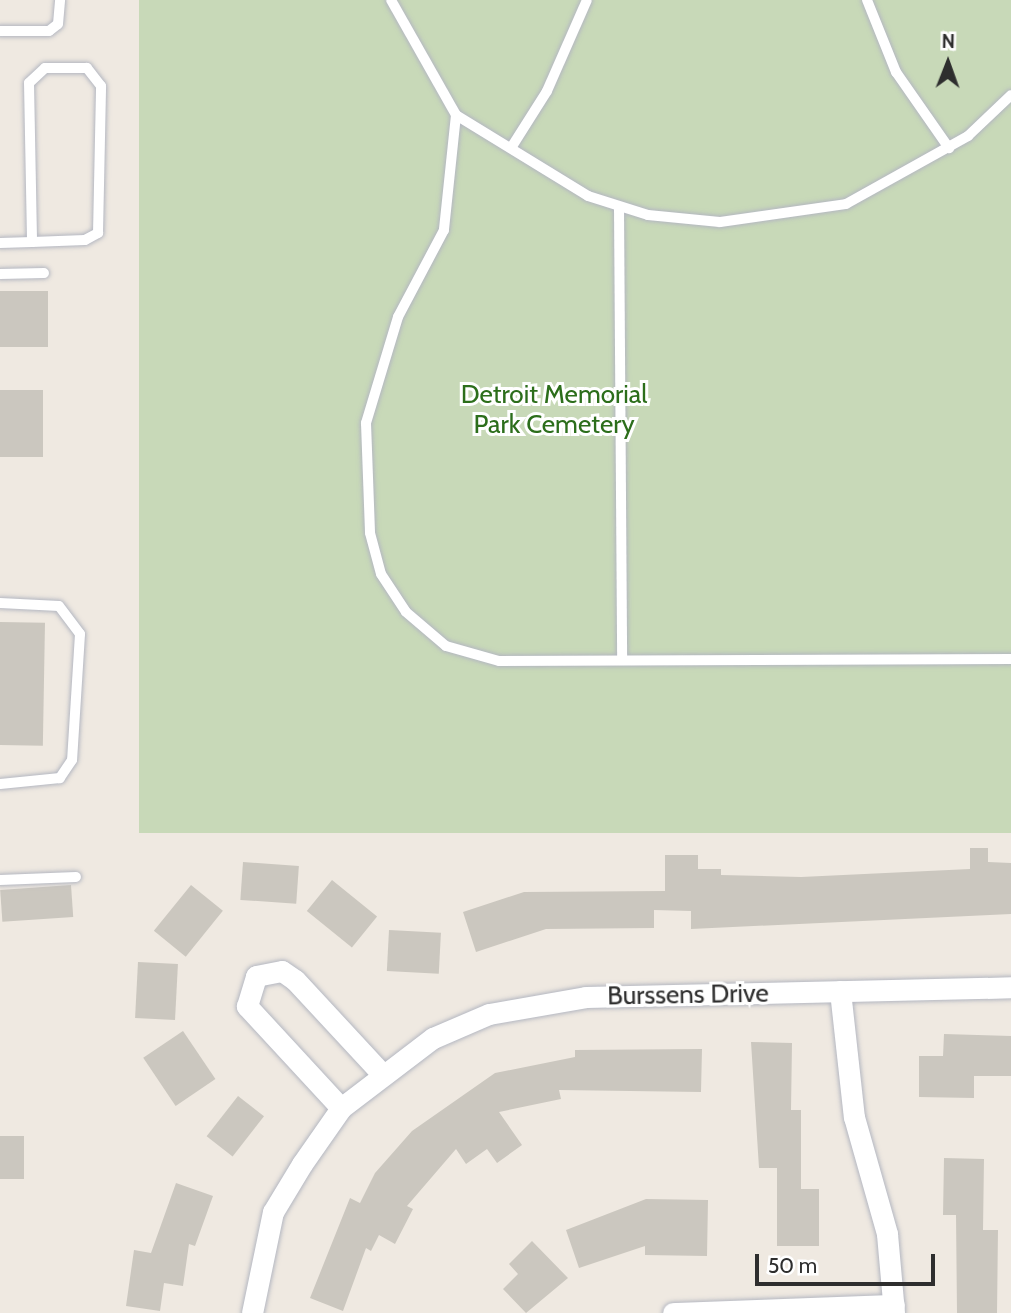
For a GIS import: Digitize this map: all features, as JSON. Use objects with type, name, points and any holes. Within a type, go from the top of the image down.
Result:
[{"type":"street","points":[[341,1108],[247,1006],[256,975],[282,971],[295,980],[381,1073]]},
{"type":"street","name":"Burssens Drive","points":[[252,1313],[273,1212],[341,1108],[381,1073],[433,1038],[539,1002],[1011,987]]},
{"type":"street","points":[[673,1313],[894,1309],[887,1234],[854,1117],[840,991]]},
{"type":"lane","points":[[0,31],[36,30],[58,24],[60,0]]},
{"type":"lane","points":[[391,0],[456,115],[619,208],[720,222],[783,218],[846,204],[949,148],[1011,95]]},
{"type":"lane","points":[[510,148],[547,91],[587,0]]},
{"type":"lane","points":[[867,0],[896,72],[949,148]]},
{"type":"lane","points":[[0,243],[32,242],[85,240],[98,233],[102,221],[100,86],[87,68],[45,68],[29,83],[32,242]]},
{"type":"lane","points":[[456,115],[444,230],[398,317],[366,423],[370,533],[382,574],[406,612],[446,646],[499,661],[1011,659]]},
{"type":"lane","points":[[619,208],[622,659]]},
{"type":"lane","points":[[0,274],[44,273]]},
{"type":"lane","points":[[0,603],[59,606],[74,617],[80,634],[72,760],[60,778],[0,784]]},
{"type":"lane","points":[[0,880],[76,877]]},
{"type":"green space","name":"Detroit Memorial Park Cemetery","points":[[139,0],[1011,0],[1011,833],[139,833]]},
{"type":"building","points":[[0,291],[48,291],[48,347],[0,347]]},
{"type":"building","points":[[0,390],[43,390],[43,457],[0,457]]},
{"type":"building","points":[[0,622],[45,623],[43,746],[0,745]]},
{"type":"building","points":[[970,848],[988,848],[988,862],[1011,863],[1011,914],[691,929],[691,911],[654,910],[654,928],[546,929],[476,952],[463,912],[524,892],[665,891],[665,855],[698,855],[698,869],[721,869],[721,875],[801,877],[970,869]]},
{"type":"building","points":[[243,862],[299,866],[296,904],[240,900]]},
{"type":"building","points":[[332,880],[377,917],[352,948],[307,911]]},
{"type":"building","points":[[71,885],[73,917],[2,922],[0,890]]},
{"type":"building","points":[[191,885],[223,911],[186,957],[154,931]]},
{"type":"building","points":[[389,930],[441,933],[439,974],[387,971]]},
{"type":"building","points":[[138,962],[178,964],[175,1020],[135,1018]]},
{"type":"building","points":[[183,1031],[215,1079],[176,1106],[143,1058]]},
{"type":"building","points":[[944,1034],[1011,1036],[1011,1076],[974,1076],[974,1098],[919,1097],[919,1056],[943,1056]]},
{"type":"building","points":[[751,1042],[792,1043],[791,1110],[801,1110],[801,1189],[819,1189],[819,1246],[777,1246],[777,1168],[759,1168]]},
{"type":"building","points":[[702,1049],[701,1092],[559,1090],[561,1099],[499,1112],[522,1145],[497,1163],[487,1149],[466,1164],[456,1149],[407,1206],[413,1209],[395,1244],[379,1235],[371,1251],[366,1248],[343,1311],[310,1298],[350,1198],[360,1203],[375,1173],[412,1131],[495,1073],[575,1057],[575,1050]]},
{"type":"building","points":[[238,1096],[264,1116],[233,1157],[207,1136]]},
{"type":"building","points":[[0,1136],[24,1136],[24,1179],[0,1179]]},
{"type":"building","points":[[944,1158],[984,1159],[983,1230],[998,1230],[997,1313],[957,1313],[956,1215],[943,1215]]},
{"type":"building","points":[[176,1183],[213,1196],[195,1246],[189,1244],[183,1286],[164,1283],[160,1311],[126,1306],[134,1250],[151,1253]]},
{"type":"building","points":[[646,1199],[708,1200],[707,1256],[645,1255],[645,1246],[579,1268],[566,1230]]},
{"type":"building","points":[[532,1241],[568,1278],[526,1313],[503,1289],[518,1274],[509,1264]]}]
